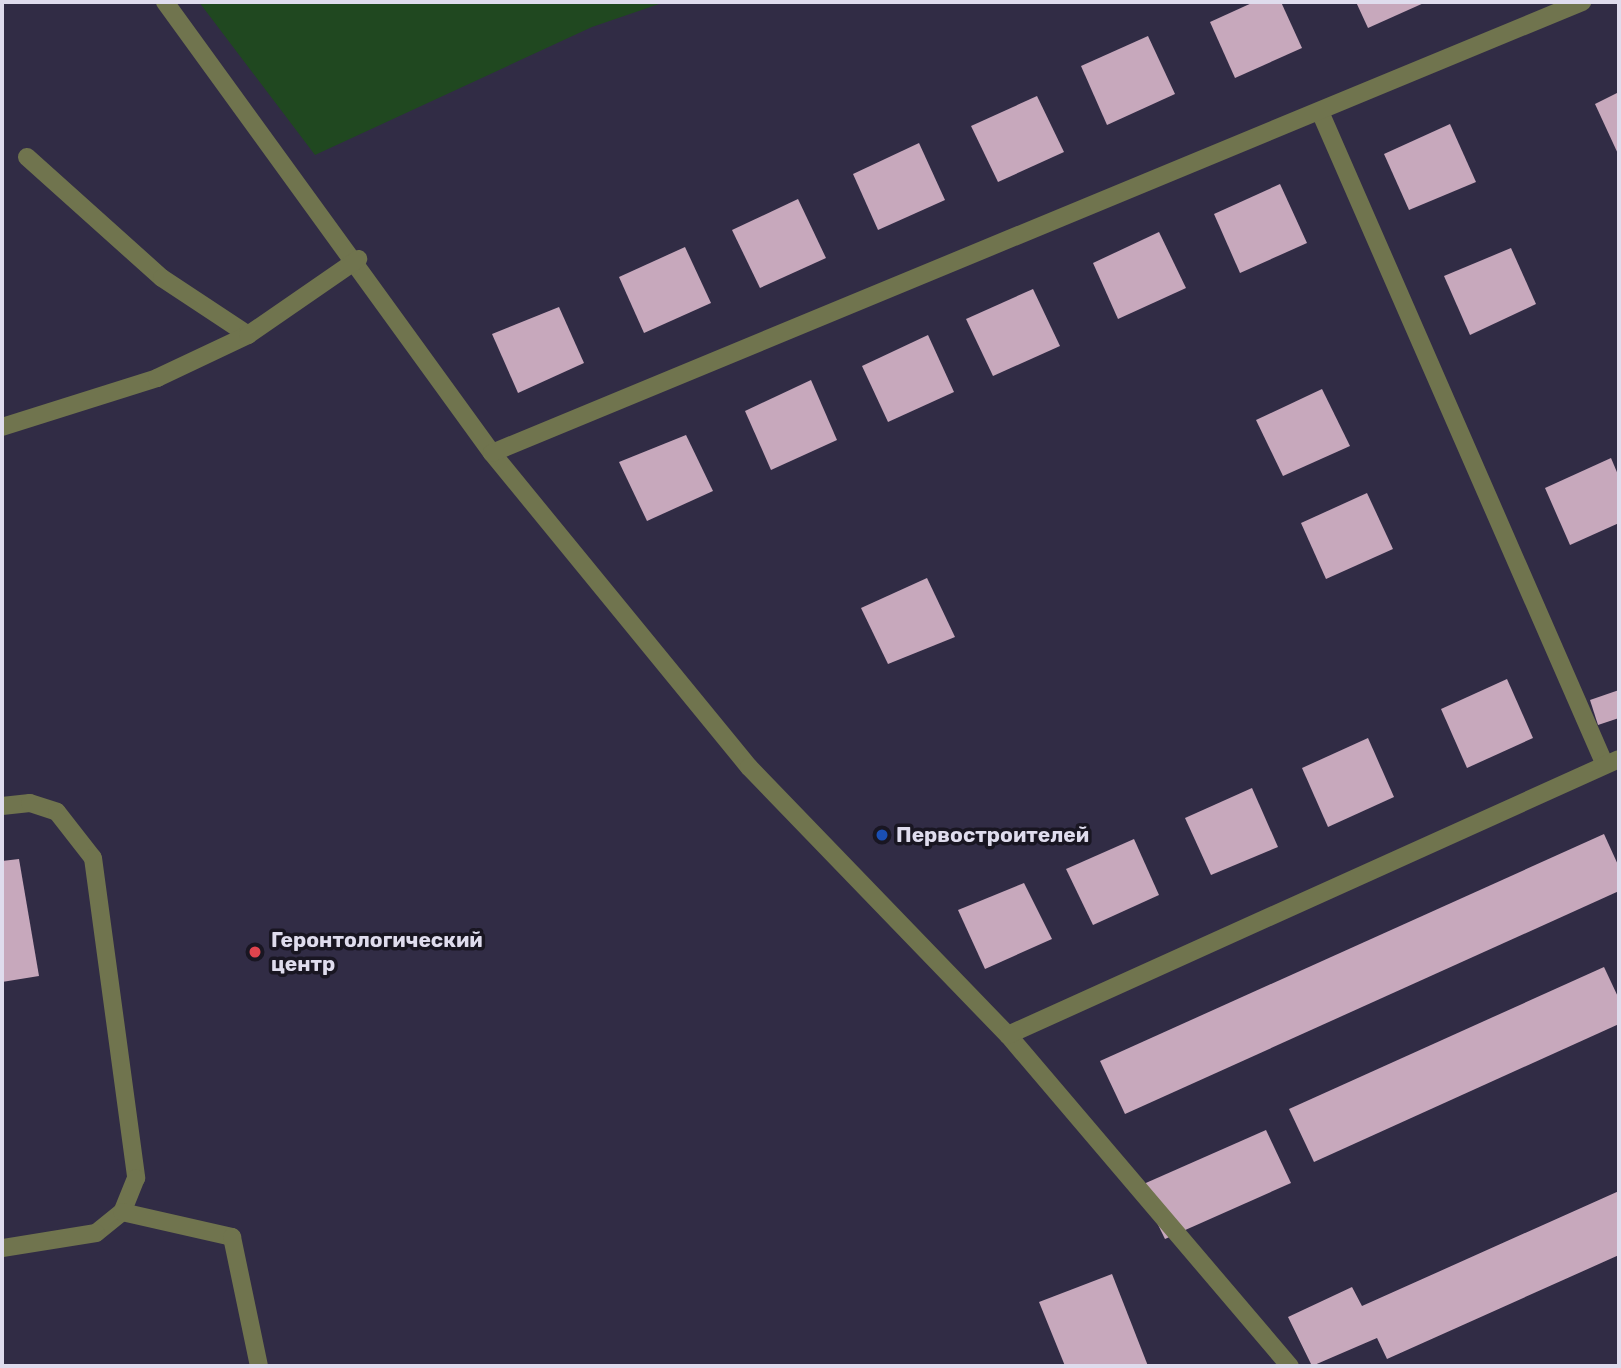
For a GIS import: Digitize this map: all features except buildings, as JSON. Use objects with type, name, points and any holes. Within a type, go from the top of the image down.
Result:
[{"type":"street","points":[[164,2],[358,259],[492,453],[749,767],[1008,1035],[1290,1366]]},
{"type":"street","points":[[492,453],[1321,114],[1582,2]]},
{"type":"street","points":[[1008,1035],[1612,762],[1321,114]]},
{"type":"street","points":[[27,156],[162,278],[248,335]]},
{"type":"street","points":[[2,427],[157,378],[248,335],[358,259]]},
{"type":"street","points":[[2,806],[30,803],[57,812],[93,858],[134,1125],[136,1178],[122,1212],[96,1233],[2,1248]]},
{"type":"street","points":[[122,1212],[232,1237],[259,1366]]},
{"type":"green space","points":[[199,2],[665,2],[592,27],[315,155]]},
{"type":"place","name":"Первостроителей","points":[[882,835]]},
{"type":"place","name":"Геронтологический центр","points":[[255,952]]}]
